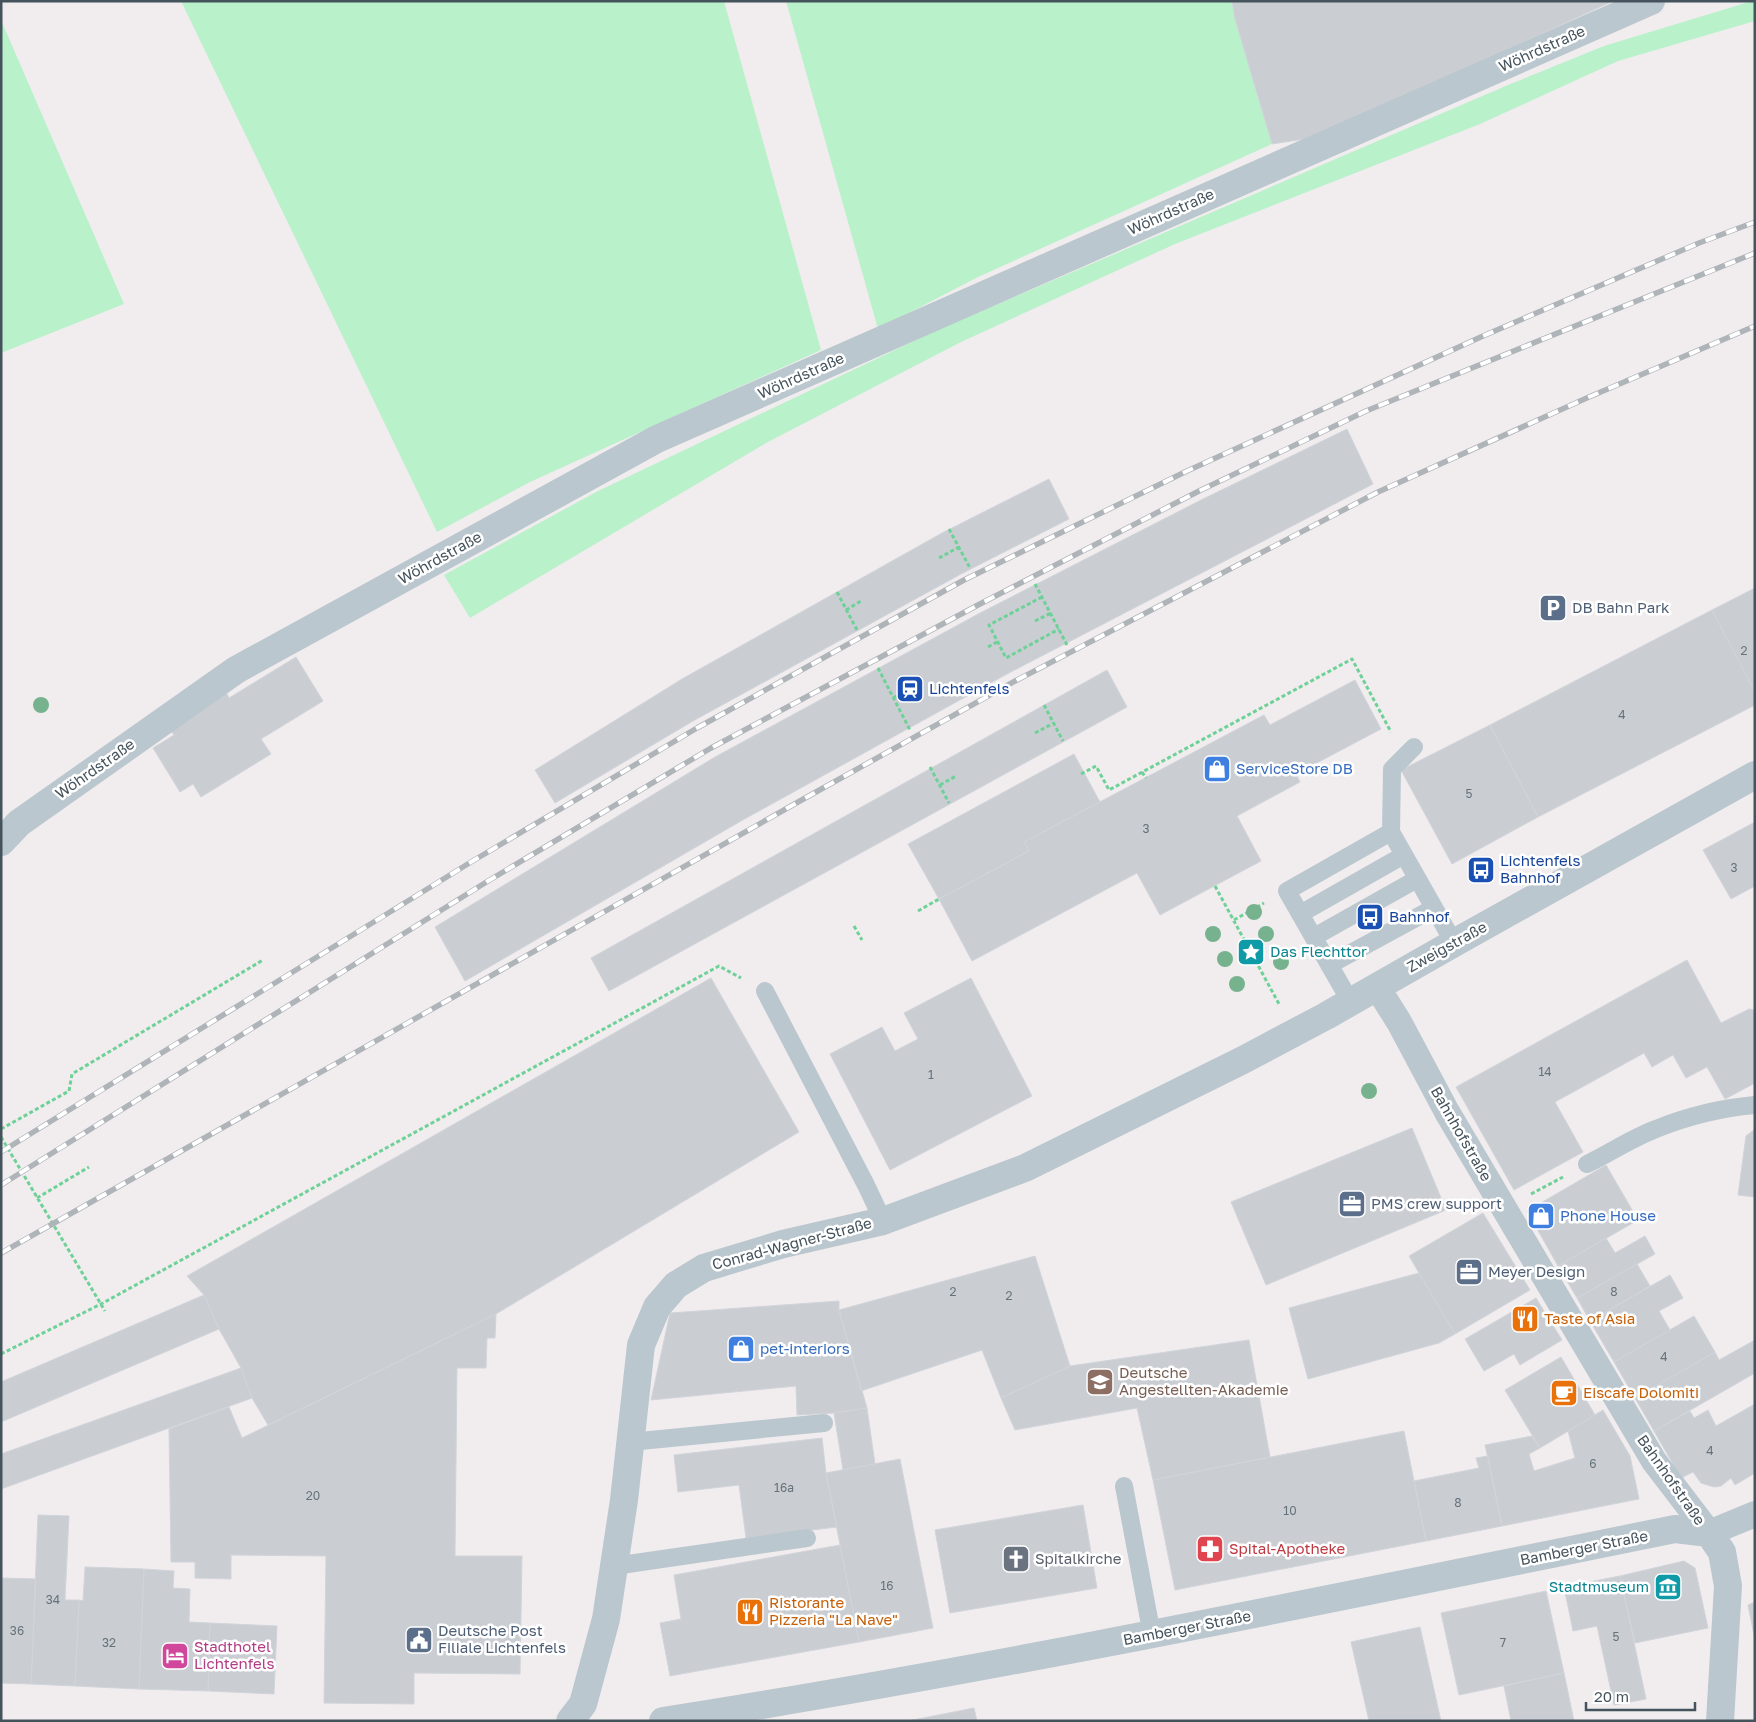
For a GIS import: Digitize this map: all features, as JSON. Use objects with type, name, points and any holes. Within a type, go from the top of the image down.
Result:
[{"type":"street","name":"Wöhrdstraße","points":[[1,842],[19,823],[236,670],[658,439],[1651,1]]},
{"type":"street","name":"Zweigstraße","points":[[1136,1113],[1294,1033],[1755,775]]},
{"type":"street","name":"Bahnhofstraße","points":[[1377,987],[1399,1022],[1447,1112],[1654,1461],[1709,1533]]},
{"type":"street","name":"Conrad-Wagner-Straße","points":[[570,1721],[582,1704],[606,1619],[624,1500],[641,1345],[657,1307],[676,1284],[704,1268],[784,1244],[882,1221],[1025,1168],[1136,1113]]},
{"type":"street","points":[[1720,1721],[1728,1586],[1722,1552],[1709,1533],[1755,1514]]},
{"type":"street","name":"Bamberger Straße","points":[[663,1721],[830,1694],[1152,1635],[1675,1529],[1709,1533]]},
{"type":"lane","points":[[1414,747],[1392,769],[1391,832],[1454,943]]},
{"type":"lane","points":[[1350,1001],[1287,890],[1391,832]]},
{"type":"lane","points":[[1300,914],[1404,855]]},
{"type":"lane","points":[[1314,937],[1417,879]]},
{"type":"lane","points":[[1329,965],[1434,908]]},
{"type":"lane","points":[[765,991],[866,1185],[882,1221]]},
{"type":"lane","points":[[1587,1164],[1655,1129],[1695,1116],[1734,1107],[1755,1105]]},
{"type":"lane","points":[[630,1442],[824,1423]]},
{"type":"lane","points":[[1124,1486],[1152,1635]]},
{"type":"lane","points":[[614,1566],[807,1538]]},
{"type":"path","points":[[949,529],[970,568]]},
{"type":"path","points":[[939,558],[959,547]]},
{"type":"path","points":[[1035,584],[1067,645]]},
{"type":"path","points":[[837,592],[857,630]]},
{"type":"path","points":[[1042,597],[989,625],[997,642],[1006,658],[1059,630]]},
{"type":"path","points":[[846,610],[861,601]]},
{"type":"path","points":[[1035,621],[1051,613]]},
{"type":"path","points":[[988,646],[997,642]]},
{"type":"path","points":[[1081,774],[1096,766],[1109,790],[1352,659],[1399,746],[1401,760]]},
{"type":"path","points":[[878,668],[910,730]]},
{"type":"path","points":[[893,698],[908,690]]},
{"type":"path","points":[[1044,705],[1063,741]]},
{"type":"path","points":[[1035,733],[1054,723]]},
{"type":"path","points":[[930,767],[949,803]]},
{"type":"path","points":[[1142,772],[1146,778]]},
{"type":"path","points":[[940,785],[956,776]]},
{"type":"path","points":[[1215,886],[1294,1033]]},
{"type":"path","points":[[918,911],[939,899]]},
{"type":"path","points":[[854,926],[862,940]]},
{"type":"path","points":[[1,1129],[69,1091],[72,1074],[263,960]]},
{"type":"path","points":[[1,1354],[101,1304],[719,966],[765,991]]},
{"type":"path","points":[[1,1137],[105,1311]]},
{"type":"path","points":[[1504,1208],[1587,1164]]},
{"type":"path","points":[[37,1198],[89,1167]]},
{"type":"green space","points":[[181,1],[724,1],[821,350],[530,482],[437,532]]},
{"type":"green space","points":[[786,1],[1232,1],[1235,19],[1272,144],[978,277],[878,329]]},
{"type":"green space","points":[[1755,1],[1755,21],[1618,61],[1480,124],[1175,244],[961,342],[766,443],[470,618],[444,575],[598,491],[933,332],[1508,85],[1604,46]]},
{"type":"green space","points":[[1,20],[124,304],[1,353]]},
{"type":"building","points":[[1232,1],[1613,1],[1318,137],[1272,144],[1235,19]]},
{"type":"building","points":[[1347,429],[1373,484],[1007,674],[741,821],[465,981],[435,927],[715,757],[980,613],[1203,499]]},
{"type":"building","points":[[1049,479],[1069,519],[961,574],[693,721],[555,803],[535,770],[682,679],[942,533]]},
{"type":"building","points":[[1755,588],[1755,692],[1712,610]]},
{"type":"building","points":[[1712,610],[1755,692],[1755,705],[1538,817],[1490,725]]},
{"type":"building","points":[[296,657],[323,701],[261,739],[271,754],[201,797],[193,784],[180,792],[153,748],[174,735],[165,722],[226,692],[229,698]]},
{"type":"building","points":[[1107,670],[1127,707],[609,991],[591,958]]},
{"type":"building","points":[[1355,680],[1381,729],[1296,774],[1300,782],[1237,816],[1261,861],[1160,915],[1137,873],[972,961],[939,899],[1029,851],[1024,842],[1264,715],[1270,725]]},
{"type":"building","points":[[1490,725],[1538,817],[1452,864],[1401,770]]},
{"type":"building","points":[[1074,754],[1100,802],[1024,842],[1029,851],[939,899],[908,844]]},
{"type":"building","points":[[1755,822],[1755,886],[1731,899],[1703,850]]},
{"type":"building","points":[[1687,960],[1721,1023],[1749,1009],[1755,1010],[1755,1083],[1725,1099],[1707,1067],[1686,1078],[1673,1055],[1652,1067],[1644,1053],[1555,1102],[1583,1152],[1514,1190],[1456,1087]]},
{"type":"building","points":[[711,978],[799,1132],[496,1314],[268,1425],[252,1398],[241,1368],[219,1329],[204,1295],[187,1276]]},
{"type":"building","points":[[971,978],[1032,1096],[890,1170],[830,1054],[882,1027],[895,1051],[918,1039],[904,1013]]},
{"type":"building","points":[[1412,1128],[1446,1210],[1266,1285],[1231,1202]]},
{"type":"building","points":[[1755,1129],[1755,1197],[1738,1195],[1746,1136]]},
{"type":"building","points":[[1606,1165],[1638,1220],[1558,1266],[1527,1211]]},
{"type":"building","points":[[1483,1213],[1530,1290],[1455,1334],[1409,1256]]},
{"type":"building","points":[[1645,1236],[1655,1254],[1577,1298],[1558,1266],[1606,1238],[1615,1253]]},
{"type":"building","points":[[1035,1256],[1070,1366],[1001,1398],[982,1350],[861,1391],[839,1310]]},
{"type":"building","points":[[1637,1264],[1650,1286],[1590,1321],[1577,1298]]},
{"type":"building","points":[[1419,1273],[1455,1334],[1439,1343],[1308,1379],[1289,1308]]},
{"type":"building","points":[[1670,1275],[1683,1298],[1659,1311],[1670,1330],[1614,1362],[1590,1321]]},
{"type":"building","points":[[204,1295],[219,1329],[1,1422],[1,1382]]},
{"type":"building","name":"Taste of Asia","points":[[1536,1298],[1562,1340],[1520,1365],[1514,1354],[1484,1371],[1465,1339]]},
{"type":"building","points":[[839,1301],[839,1310],[867,1408],[834,1413],[797,1415],[796,1386],[651,1400],[670,1313]]},
{"type":"building","points":[[496,1314],[495,1338],[487,1338],[486,1368],[457,1368],[455,1556],[522,1556],[520,1674],[414,1673],[414,1704],[324,1703],[326,1556],[231,1555],[231,1579],[195,1578],[195,1562],[171,1562],[169,1429],[229,1407],[242,1438]]},
{"type":"building","points":[[1694,1316],[1715,1352],[1635,1398],[1614,1362]]},
{"type":"building","points":[[1249,1340],[1270,1457],[1153,1480],[1137,1408],[1015,1430],[1001,1398],[1070,1366]]},
{"type":"building","points":[[1755,1340],[1755,1373],[1654,1431],[1635,1398],[1715,1352],[1719,1360]]},
{"type":"building","points":[[1561,1357],[1595,1415],[1540,1448],[1505,1390]]},
{"type":"building","points":[[241,1368],[252,1398],[1,1489],[1,1454]]},
{"type":"building","points":[[1755,1404],[1755,1473],[1735,1485],[1731,1478],[1721,1486],[1714,1487],[1701,1483],[1693,1472],[1681,1478],[1654,1431],[1690,1411],[1694,1418],[1708,1410],[1716,1426]]},
{"type":"building","points":[[867,1408],[875,1464],[843,1470],[834,1413]]},
{"type":"building","points":[[1603,1410],[1630,1456],[1639,1499],[1502,1526],[1485,1445],[1532,1436],[1540,1448],[1529,1454],[1534,1471],[1575,1458],[1568,1431]]},
{"type":"building","points":[[1404,1431],[1426,1541],[1175,1590],[1153,1480]]},
{"type":"building","points":[[822,1438],[826,1473],[837,1527],[746,1538],[739,1485],[678,1492],[674,1455]]},
{"type":"building","points":[[1488,1456],[1502,1526],[1426,1541],[1414,1481],[1479,1468],[1476,1458]]},
{"type":"building","points":[[900,1459],[933,1628],[859,1642],[826,1473]]},
{"type":"building","name":"Spitalkirche","points":[[1083,1505],[1097,1588],[950,1613],[935,1530]]},
{"type":"building","points":[[38,1515],[69,1516],[65,1600],[79,1600],[75,1686],[31,1684]]},
{"type":"building","points":[[840,1545],[859,1642],[670,1676],[660,1623],[681,1619],[674,1575]]},
{"type":"building","points":[[1684,1561],[1695,1568],[1708,1628],[1635,1643],[1620,1576]]},
{"type":"building","points":[[85,1567],[144,1569],[139,1689],[75,1686],[79,1600],[83,1601]]},
{"type":"building","name":"Stadthotel Lichtenfels","points":[[144,1569],[174,1571],[173,1588],[190,1589],[189,1622],[210,1623],[208,1691],[139,1689]]},
{"type":"building","points":[[1620,1576],[1646,1699],[1614,1705],[1597,1626],[1573,1631],[1564,1587]]},
{"type":"building","points":[[1,1578],[36,1579],[31,1684],[1,1683]]},
{"type":"building","points":[[1546,1591],[1564,1673],[1459,1695],[1441,1613]]},
{"type":"building","points":[[1755,1602],[1755,1640],[1748,1605]]},
{"type":"building","points":[[210,1623],[277,1626],[274,1694],[208,1691]]},
{"type":"building","points":[[1420,1627],[1441,1721],[1369,1721],[1351,1642]]},
{"type":"building","points":[[1564,1673],[1574,1721],[1511,1721],[1504,1686]]},
{"type":"building","points":[[974,1708],[977,1721],[908,1721]]},
{"type":"railway","points":[[1,1152],[471,862],[697,728],[964,580],[1187,471],[1483,336],[1699,243],[1755,222]]},
{"type":"railway","points":[[1,1185],[488,881],[711,748],[978,605],[1199,491],[1366,411],[1755,253]]},
{"type":"railway","points":[[1,1253],[1017,680],[1378,492],[1589,397],[1755,326]]},
{"type":"place","name":"DB Bahn Park","points":[[1553,608]]},
{"type":"place","name":"Lichtenfels","points":[[910,689]]},
{"type":"place","name":"ServiceStore DB","points":[[1217,769]]},
{"type":"place","name":"Lichtenfels Bahnhof","points":[[1481,870]]},
{"type":"place","name":"Bahnhof","points":[[1370,917]]},
{"type":"place","name":"Das Flechttor","points":[[1251,952]]},
{"type":"place","name":"PMS crew support","points":[[1352,1204]]},
{"type":"place","name":"Phone House","points":[[1541,1216]]},
{"type":"place","name":"Meyer Design","points":[[1469,1272]]},
{"type":"place","name":"Taste of Asia","points":[[1525,1319]]},
{"type":"place","name":"pet-interiors","points":[[741,1349]]},
{"type":"place","name":"Deutsche Angestellten-Akademie","points":[[1100,1382]]},
{"type":"place","name":"Eiscafe Dolomiti","points":[[1564,1393]]},
{"type":"place","name":"Spital-Apotheke","points":[[1210,1549]]},
{"type":"place","name":"Spitalkirche","points":[[1016,1559]]},
{"type":"place","name":"Stadtmuseum","points":[[1668,1587]]},
{"type":"place","name":"Ristorante Pizzeria \"La Nave\"","points":[[750,1612]]},
{"type":"place","name":"Deutsche Post Filiale Lichtenfels","points":[[419,1640]]},
{"type":"place","name":"Stadthotel Lichtenfels","points":[[175,1656]]}]
